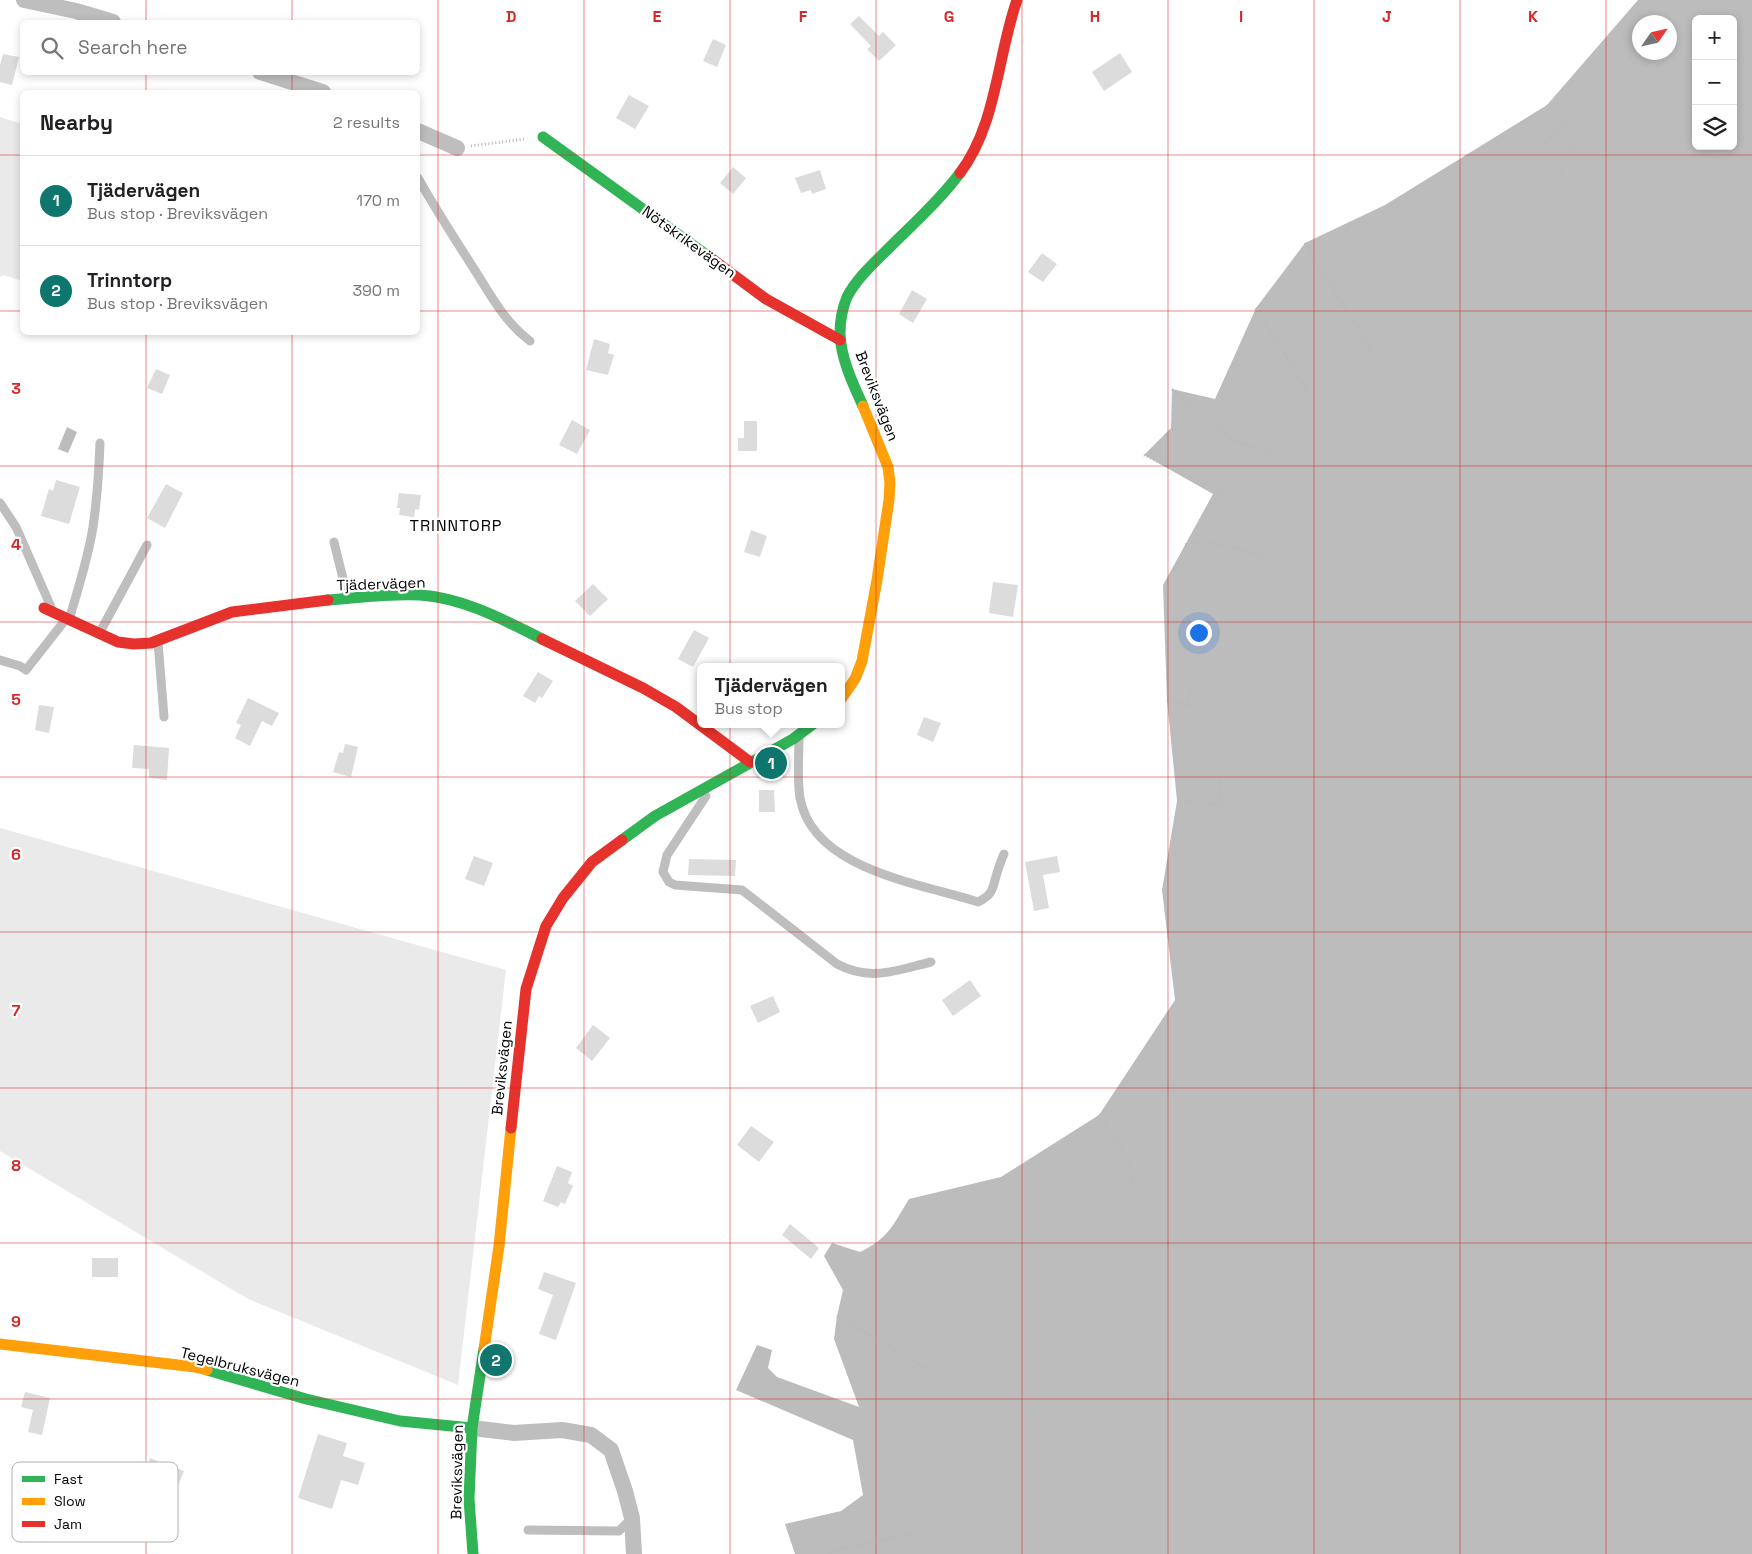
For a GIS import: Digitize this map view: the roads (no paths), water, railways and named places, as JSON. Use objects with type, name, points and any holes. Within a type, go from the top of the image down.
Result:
[{"type":"main road","name":"Breviksvägen","points":[[845,694],[851,687],[861,666],[877,591],[890,479],[879,442],[850,375],[840,340],[841,314],[854,286],[942,193],[963,169],[972,154],[990,107],[1006,32],[1017,0]]},
{"type":"main road","name":"Nötskrikevägen","points":[[542,137],[685,238],[766,299],[840,340]]},
{"type":"main road","name":"Tjädervägen","points":[[48,610],[118,642],[134,644],[151,643],[232,612],[348,599],[420,595],[450,600],[487,612],[643,688],[676,707],[697,723]]},
{"type":"main road","name":"Tjädervägen","points":[[704,728],[750,762]]},
{"type":"main road","name":"Breviksvägen","points":[[473,1554],[469,1499],[472,1428],[499,1246],[526,989],[546,926],[562,898],[592,862],[655,816],[807,728]]},
{"type":"main road","name":"Tegelbruksvägen","points":[[0,1344],[195,1368],[306,1399],[400,1421],[472,1428]]},
{"type":"street","points":[[24,0],[77,6],[108,20]]},
{"type":"street","points":[[269,75],[317,90]]},
{"type":"street","points":[[420,132],[457,148]]},
{"type":"street","points":[[472,1428],[514,1433],[562,1430],[591,1434],[611,1450],[626,1491],[632,1518],[634,1554]]},
{"type":"lane","points":[[420,182],[437,212],[503,315],[517,332],[530,341]]},
{"type":"lane","points":[[0,660],[20,666],[26,670],[68,619],[83,573],[93,528],[100,442]]},
{"type":"lane","points":[[0,503],[16,527],[48,610]]},
{"type":"lane","points":[[334,542],[348,599]]},
{"type":"lane","points":[[99,634],[147,546]]},
{"type":"lane","points":[[158,640],[164,717]]},
{"type":"lane","points":[[799,734],[800,798],[808,822],[828,846],[861,866],[978,902],[988,897],[993,890],[996,875],[1004,854]]},
{"type":"lane","points":[[716,781],[668,855],[663,872],[669,882],[681,886],[742,890],[837,964],[861,974],[880,974],[931,962]]},
{"type":"lane","points":[[528,1530],[619,1531],[632,1518]]},
{"type":"place","name":"Tjädervägen","points":[[771,763]]},
{"type":"place","name":"Trinntorp","points":[[496,1360]]},
{"type":"district","name":"TRINNTORP","points":[[456,525]]}]
